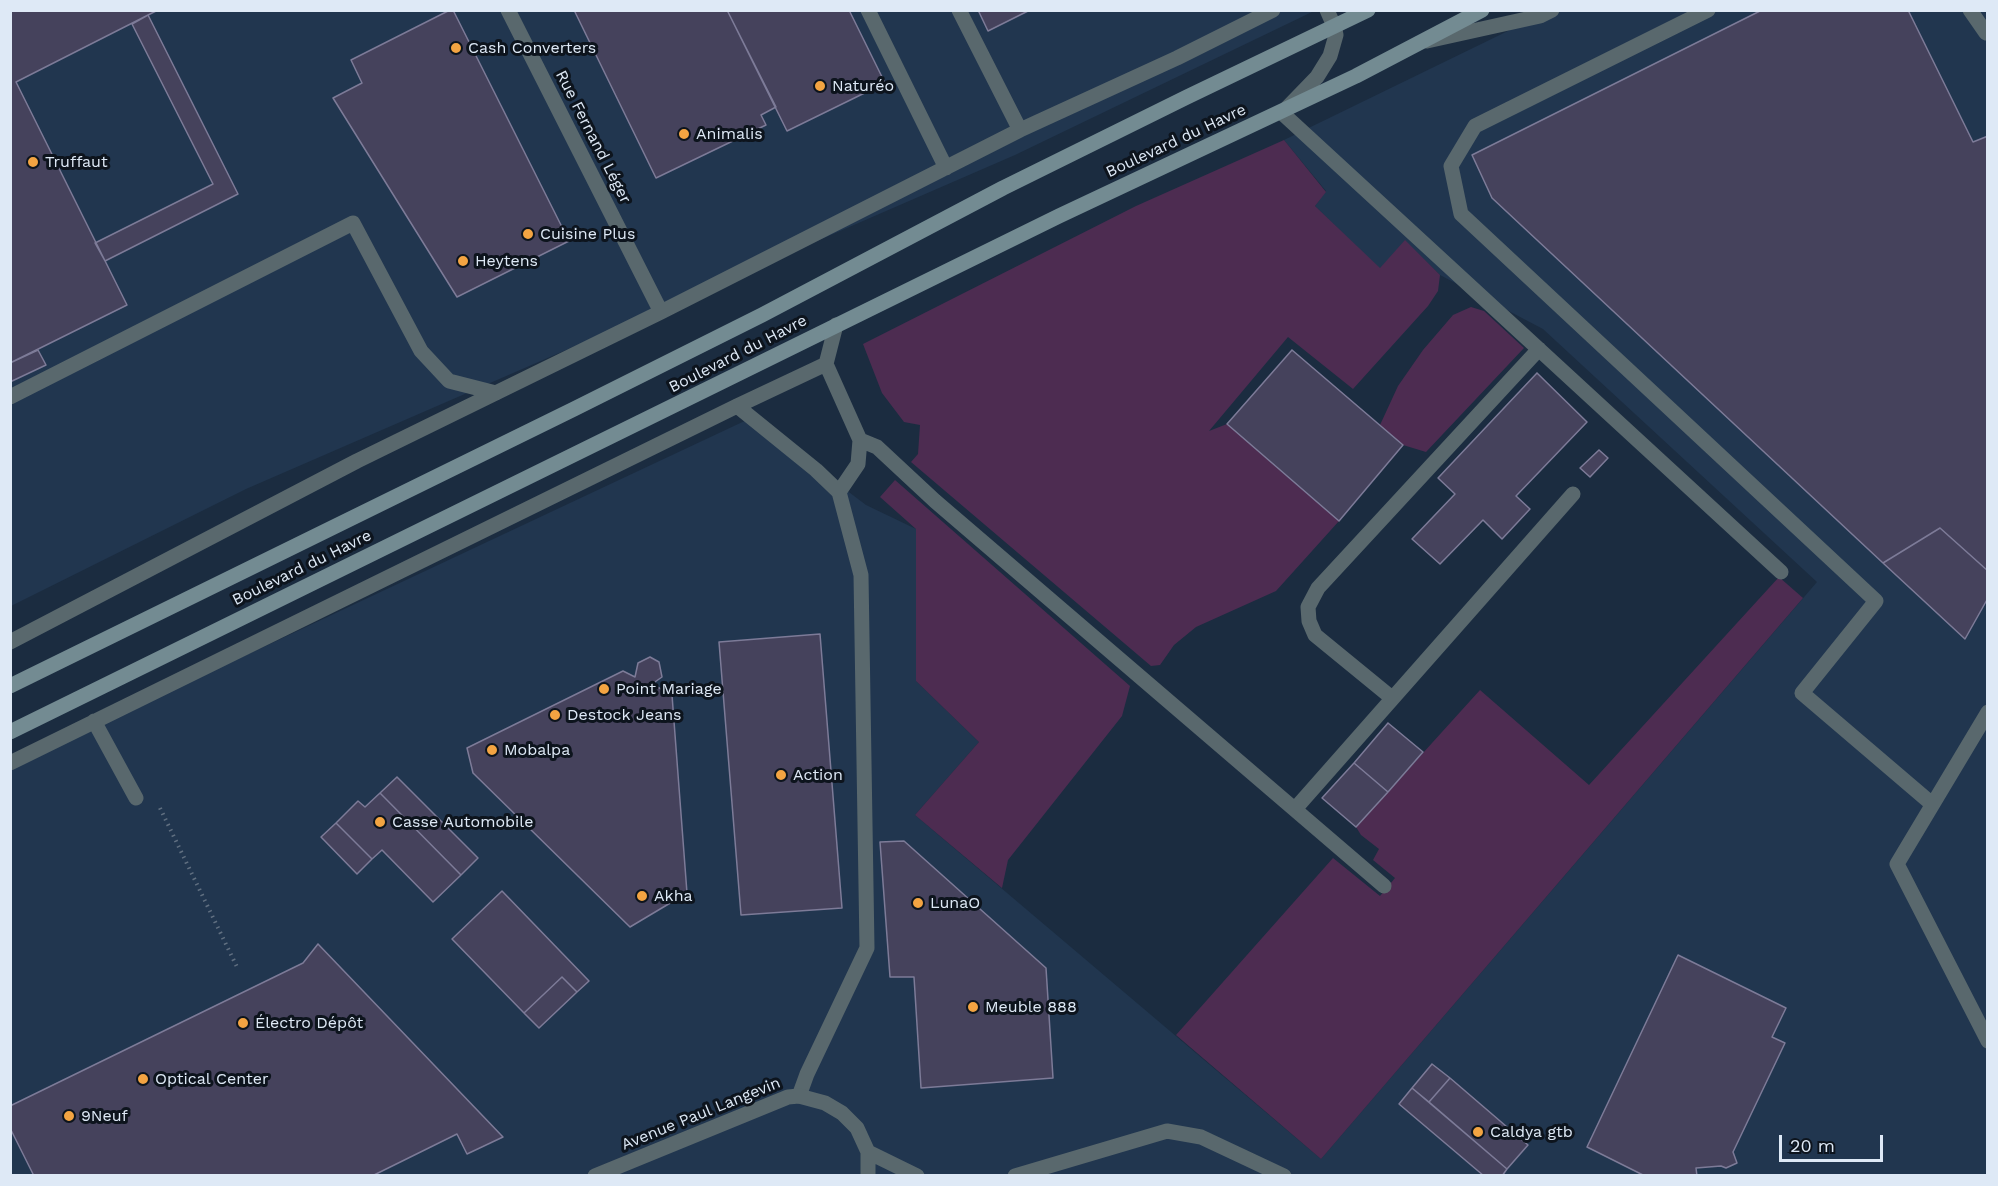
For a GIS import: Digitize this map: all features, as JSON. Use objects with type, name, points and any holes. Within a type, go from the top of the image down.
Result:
[{"type":"main road","name":"Boulevard du Havre","points":[[10,686],[574,409],[762,315],[1004,188],[1368,10]]},
{"type":"main road","name":"Boulevard du Havre","points":[[10,732],[1059,216],[1424,42],[1482,10]]},
{"type":"street","name":"Rue Fernand Léger","points":[[508,10],[662,312]]},
{"type":"street","points":[[868,10],[946,168]]},
{"type":"street","points":[[959,10],[1020,130]]},
{"type":"street","points":[[10,642],[357,461],[662,312],[1020,130],[1177,58],[1273,10]]},
{"type":"street","points":[[1326,10],[1334,26],[1335,44],[1326,65],[1317,77],[1283,111],[1781,572]]},
{"type":"street","points":[[1424,42],[1540,16],[1552,10]]},
{"type":"street","points":[[1708,10],[1475,126],[1451,166],[1461,214],[1876,601],[1802,693],[1932,804]]},
{"type":"street","points":[[1970,10],[1986,33]]},
{"type":"street","points":[[10,397],[353,223],[421,351],[449,381],[496,393]]},
{"type":"street","points":[[836,325],[826,364],[860,440],[858,464],[839,492]]},
{"type":"street","points":[[1392,698],[1315,635],[1309,621],[1308,607],[1318,588],[1539,350]]},
{"type":"street","points":[[10,763],[736,406],[826,364]]},
{"type":"street","points":[[736,406],[816,470],[839,492],[861,575],[867,948],[807,1074],[799,1096]]},
{"type":"street","points":[[860,440],[877,447],[935,501],[1384,886]]},
{"type":"street","points":[[1294,809],[1573,494]]},
{"type":"street","points":[[1988,712],[1897,864],[1988,1041]]},
{"type":"street","points":[[94,721],[136,798]]},
{"type":"street","name":"Avenue Paul Langevin","points":[[595,1176],[788,1097],[799,1096],[825,1103],[842,1113],[857,1128],[868,1152],[868,1176]]},
{"type":"street","points":[[1015,1176],[1167,1131],[1201,1137],[1284,1176]]},
{"type":"street","points":[[868,1152],[917,1176]]},
{"type":"path","points":[[157,801],[237,967]]},
{"type":"shaded area","points":[[11,11],[1314,11],[1015,155],[246,489],[11,606]]},
{"type":"shaded area","points":[[1549,11],[1987,11],[1987,1175],[11,1175],[10,766],[751,418],[866,505],[916,529],[916,681],[979,742],[915,815],[1321,1159],[1817,582],[1543,329],[1440,275],[1405,241],[1380,269],[1315,206],[1326,191],[1284,140]]},
{"type":"shaded area","points":[[1284,140],[1326,192],[1315,206],[1380,268],[1405,240],[1440,275],[1438,291],[1428,306],[1353,389],[1288,337],[1209,431],[1227,424],[1339,521],[1276,591],[1196,627],[1174,645],[1160,665],[1151,666],[911,462],[918,454],[920,425],[904,422],[882,393],[863,344],[1136,206]]},
{"type":"shaded area","points":[[1471,307],[1484,311],[1524,348],[1426,452],[1403,445],[1380,425],[1398,386],[1423,350],[1453,315]]},
{"type":"shaded area","points":[[895,480],[1130,686],[1122,716],[1008,860],[1002,888],[915,815],[979,742],[916,681],[916,529],[880,497]]},
{"type":"shaded area","points":[[1779,577],[1803,598],[1321,1159],[1176,1035],[1333,858],[1380,896],[1395,878],[1373,860],[1379,849],[1361,835],[1356,827],[1480,690],[1589,785]]},
{"type":"building","name":"Truffaut","points":[[10,10],[158,10],[16,82],[127,305],[10,363]]},
{"type":"building","points":[[453,10],[569,241],[457,297],[333,98],[362,83],[351,60]]},
{"type":"building","points":[[574,10],[727,10],[776,107],[761,115],[766,125],[656,178]]},
{"type":"building","points":[[727,10],[849,10],[885,83],[787,131]]},
{"type":"building","points":[[978,10],[1030,10],[988,31]]},
{"type":"building","points":[[1762,10],[1908,10],[1973,142],[1988,136],[1988,571],[1940,528],[1883,563],[1492,198],[1472,155]]},
{"type":"building","points":[[148,15],[238,194],[105,261],[95,243],[213,184],[132,24]]},
{"type":"building","points":[[38,350],[46,365],[10,382],[10,363]]},
{"type":"building","points":[[1292,350],[1403,445],[1339,521],[1227,424]]},
{"type":"building","points":[[1537,373],[1587,422],[1516,496],[1530,509],[1502,539],[1483,520],[1440,564],[1412,539],[1455,494],[1438,478]]},
{"type":"building","points":[[1599,450],[1608,458],[1590,477],[1580,468]]},
{"type":"building","points":[[1940,528],[1988,571],[1988,598],[1965,639],[1883,563]]},
{"type":"building","name":"Action","points":[[820,634],[842,908],[741,915],[719,642]]},
{"type":"building","points":[[650,657],[659,662],[662,677],[652,684],[672,695],[687,893],[630,927],[473,773],[467,748],[623,671],[635,677],[638,663]]},
{"type":"building","points":[[1388,723],[1423,752],[1388,792],[1354,763]]},
{"type":"building","points":[[1354,763],[1388,792],[1356,827],[1322,798]]},
{"type":"building","points":[[397,777],[478,858],[461,875],[380,793]]},
{"type":"building","points":[[380,793],[461,875],[433,902],[382,850],[372,859],[336,823],[358,801],[365,807]]},
{"type":"building","points":[[336,823],[372,859],[357,874],[321,837]]},
{"type":"building","points":[[904,841],[1046,968],[1053,1078],[921,1088],[914,977],[890,977],[880,842]]},
{"type":"building","points":[[502,891],[589,981],[577,992],[562,977],[524,1013],[452,939]]},
{"type":"building","points":[[318,944],[503,1137],[467,1154],[457,1134],[372,1176],[34,1176],[10,1128],[10,1106],[303,963]]},
{"type":"building","points":[[1678,955],[1786,1008],[1772,1037],[1785,1043],[1733,1152],[1737,1163],[1726,1168],[1721,1166],[1696,1168],[1697,1176],[1645,1176],[1587,1147]]},
{"type":"building","points":[[562,977],[577,992],[539,1028],[524,1013]]},
{"type":"building","points":[[1432,1064],[1450,1078],[1429,1102],[1412,1088]]},
{"type":"building","points":[[1450,1078],[1528,1145],[1507,1169],[1429,1102]]},
{"type":"building","points":[[1412,1088],[1507,1169],[1502,1176],[1484,1176],[1399,1104]]},
{"type":"place","name":"Cash Converters","points":[[456,48]]},
{"type":"place","name":"Naturéo","points":[[820,86]]},
{"type":"place","name":"Animalis","points":[[684,134]]},
{"type":"place","name":"Truffaut","points":[[33,162]]},
{"type":"place","name":"Cuisine Plus","points":[[528,234]]},
{"type":"place","name":"Heytens","points":[[463,261]]},
{"type":"place","name":"Point Mariage","points":[[604,689]]},
{"type":"place","name":"Destock Jeans","points":[[555,715]]},
{"type":"place","name":"Mobalpa","points":[[492,750]]},
{"type":"place","name":"Action","points":[[781,775]]},
{"type":"place","name":"Casse Automobile","points":[[380,822]]},
{"type":"place","name":"Akha","points":[[642,896]]},
{"type":"place","name":"LunaO","points":[[918,903]]},
{"type":"place","name":"Meuble 888","points":[[973,1007]]},
{"type":"place","name":"Électro Dépôt","points":[[243,1023]]},
{"type":"place","name":"Optical Center","points":[[143,1079]]},
{"type":"place","name":"9Neuf","points":[[69,1116]]},
{"type":"place","name":"Caldya gtb","points":[[1478,1132]]}]
